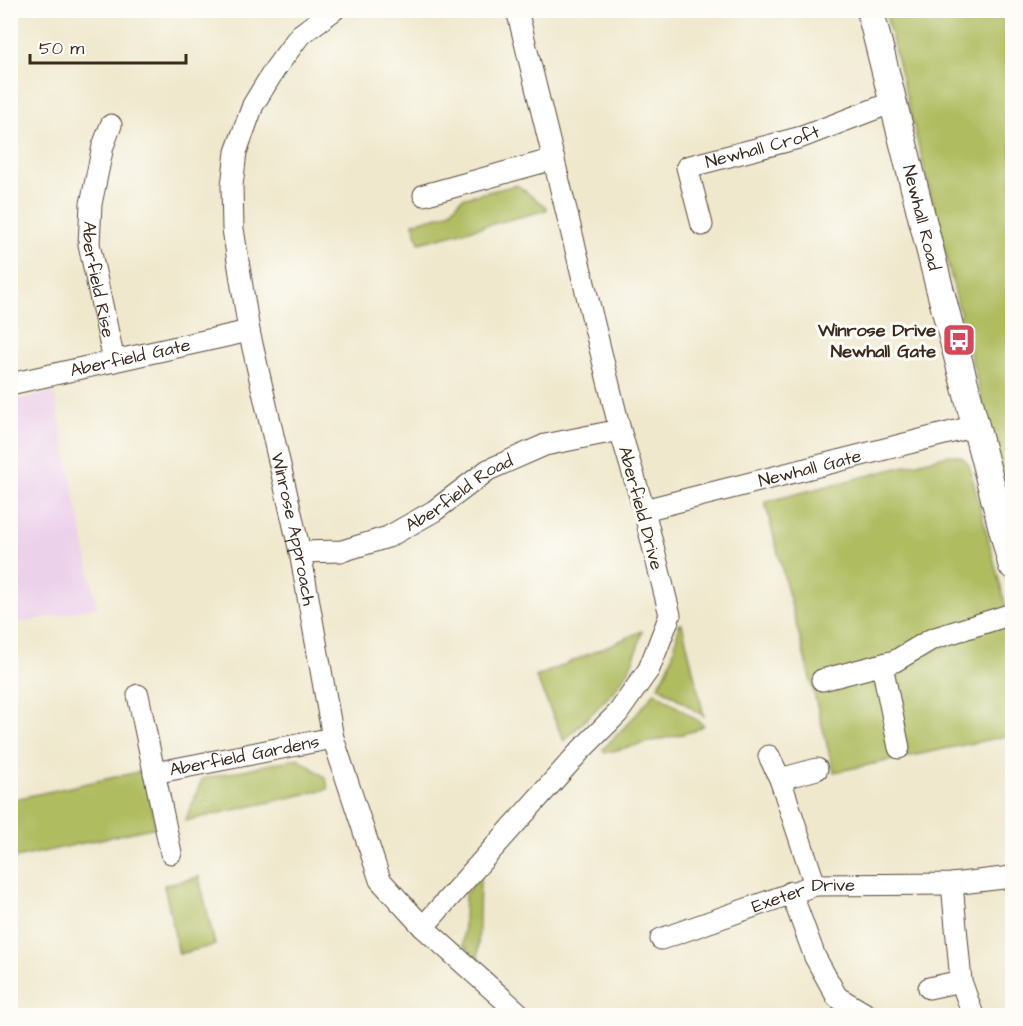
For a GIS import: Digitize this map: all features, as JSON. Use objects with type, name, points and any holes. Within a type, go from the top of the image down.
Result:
[{"type":"street","name":"Winrose Approach","points":[[334,10],[300,35],[275,69],[253,105],[236,152],[232,186],[233,229],[249,331],[300,552],[333,738],[380,880],[423,927],[522,1016]]},
{"type":"street","name":"Aberfield Drive","points":[[423,927],[581,750],[618,713],[649,669],[670,615],[644,510],[620,430],[517,10]]},
{"type":"street","name":"Newhall Road","points":[[870,10],[1012,565]]},
{"type":"street","name":"Newhall Croft","points":[[702,225],[687,167],[802,137],[893,102]]},
{"type":"street","name":"Aberfield Rise","points":[[109,119],[91,204],[89,244],[114,361]]},
{"type":"street","points":[[423,195],[554,159]]},
{"type":"street","name":"Aberfield Gate","points":[[10,384],[249,331]]},
{"type":"street","name":"Newhall Gate","points":[[644,510],[976,426]]},
{"type":"street","name":"Aberfield Road","points":[[300,552],[342,551],[388,537],[434,511],[488,470],[545,445],[620,430]]},
{"type":"street","points":[[822,680],[895,662],[932,639],[1012,614]]},
{"type":"street","points":[[882,665],[899,748]]},
{"type":"street","name":"Aberfield Gardens","points":[[138,694],[171,854]]},
{"type":"street","name":"Aberfield Gardens","points":[[154,773],[333,738]]},
{"type":"street","points":[[769,756],[780,779],[815,885]]},
{"type":"street","points":[[780,779],[816,769]]},
{"type":"street","name":"Exeter Drive","points":[[661,939],[815,885],[952,884],[1012,877]]},
{"type":"street","points":[[952,884],[961,981],[973,1015]]},
{"type":"street","points":[[791,892],[815,957],[837,997],[865,1015]]},
{"type":"street","points":[[929,988],[961,981]]},
{"type":"shaded area","points":[[54,392],[97,607],[11,625],[11,401]]},
{"type":"green space","points":[[885,11],[1012,11],[1012,508],[981,397]]},
{"type":"green space","points":[[517,185],[547,210],[419,243],[413,223],[446,214],[462,198]]},
{"type":"green space","points":[[948,455],[960,457],[969,465],[1012,630],[1012,735],[834,772],[765,502]]},
{"type":"green space","points":[[679,624],[682,624],[704,716],[658,686],[667,671]]},
{"type":"green space","points":[[642,631],[633,661],[622,680],[564,741],[536,677]]},
{"type":"green space","points":[[655,692],[704,725],[694,731],[605,753],[603,749]]},
{"type":"green space","points":[[298,758],[326,778],[328,789],[185,821],[202,779]]},
{"type":"green space","points":[[143,771],[156,827],[11,859],[10,800]]},
{"type":"green space","points":[[199,877],[215,945],[179,954],[164,885]]},
{"type":"green space","points":[[480,878],[478,959],[463,945],[465,894]]},
{"type":"place","name":"Winrose Drive Newhall Gate","points":[[959,340]]}]
